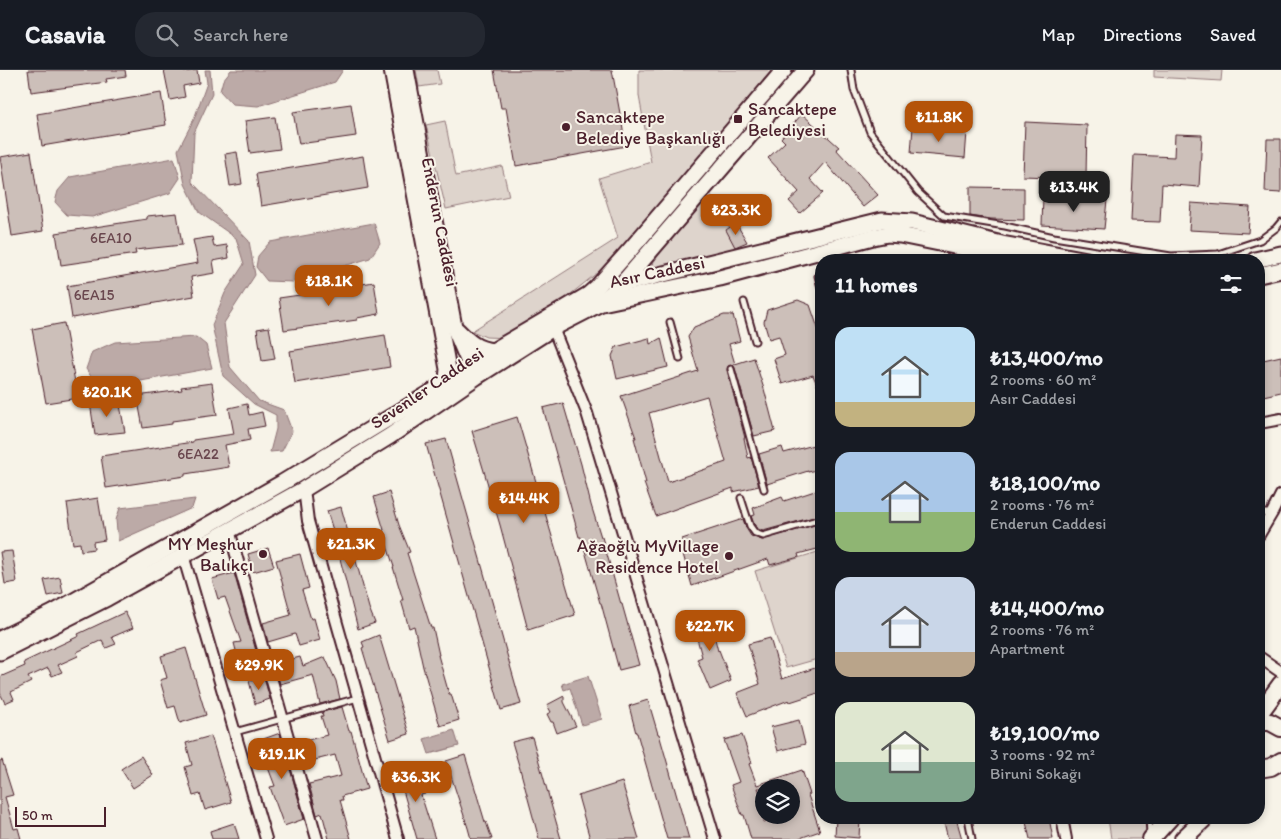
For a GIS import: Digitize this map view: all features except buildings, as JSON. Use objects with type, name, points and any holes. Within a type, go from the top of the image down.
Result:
[{"type":"main road","name":"Enderun Caddesi","points":[[392,70],[447,360],[448,380]]},
{"type":"main road","name":"Enderun Caddesi","points":[[406,70],[454,327],[473,372]]},
{"type":"main road","name":"Sevenler Caddesi","points":[[0,652],[107,598],[304,489],[390,436],[473,372],[550,323],[597,287],[784,70]]},
{"type":"main road","name":"Sevenler Caddesi","points":[[0,639],[54,613],[282,482],[383,422],[448,380],[473,372],[493,351],[550,323],[599,304],[621,285],[806,70]]},
{"type":"main road","name":"Asır Caddesi","points":[[993,254],[888,234],[720,278],[599,304],[597,287],[621,285],[882,220],[912,222],[1002,244],[1056,254]]},
{"type":"main road","points":[[1265,258],[1281,254]]},
{"type":"main road","points":[[1265,274],[1281,270]]},
{"type":"main road","points":[[454,327],[472,344],[482,350],[493,351]]},
{"type":"main road","points":[[1265,706],[1281,684]]},
{"type":"main road","points":[[1265,722],[1270,722],[1281,728]]},
{"type":"main road","points":[[1265,768],[1271,767],[1281,761]]},
{"type":"main road","points":[[1150,839],[1164,824]]},
{"type":"main road","points":[[1183,839],[1199,824]]},
{"type":"street","points":[[550,323],[587,413],[715,839]]},
{"type":"street","points":[[1265,422],[1281,419]]},
{"type":"street","points":[[304,489],[308,521],[398,839]]},
{"type":"street","points":[[1265,529],[1277,516],[1281,495]]},
{"type":"street","points":[[229,530],[317,839]]},
{"type":"street","points":[[183,555],[266,839]]},
{"type":"street","points":[[1265,660],[1281,672]]},
{"type":"street","points":[[1063,824],[1066,839]]},
{"type":"lane","points":[[851,70],[854,90],[870,132],[918,192],[944,216],[1006,226],[1054,237],[1159,254]]},
{"type":"lane","points":[[1218,254],[1260,240],[1281,222]]},
{"type":"lane","points":[[744,302],[755,341]]},
{"type":"lane","points":[[670,322],[680,359]]},
{"type":"lane","points":[[731,369],[764,489]]},
{"type":"lane","points":[[741,498],[750,526],[755,533],[763,536],[815,522]]},
{"type":"lane","points":[[235,732],[358,698]]},
{"type":"lane","points":[[969,824],[972,839]]},
{"type":"lane","points":[[1149,824],[1150,839]]},
{"type":"shaded area","points":[[205,70],[210,70],[212,94],[194,133],[192,182],[249,241],[255,275],[224,323],[230,367],[259,401],[284,410],[292,431],[282,451],[270,452],[276,429],[276,415],[254,404],[223,376],[212,325],[225,293],[244,264],[236,238],[199,212],[185,184],[178,150],[194,119],[207,83]]},
{"type":"shaded area","points":[[231,70],[343,70],[335,82],[258,106],[232,104],[220,91],[223,80]]},
{"type":"shaded area","points":[[416,70],[437,70],[440,84],[419,87]]},
{"type":"shaded area","points":[[639,70],[772,70],[617,257],[562,301],[508,338],[486,337],[472,331],[618,238],[599,178],[651,162],[639,96]]},
{"type":"shaded area","points":[[1154,70],[1222,70],[1221,81],[1154,77]]},
{"type":"shaded area","points":[[445,121],[456,176],[502,166],[509,196],[446,209],[426,125]]},
{"type":"shaded area","points":[[174,158],[180,178],[170,193],[92,217],[67,215],[55,202],[58,191],[70,177]]},
{"type":"shaded area","points":[[707,189],[741,247],[647,271]]},
{"type":"shaded area","points":[[374,223],[380,243],[370,258],[293,282],[267,281],[256,267],[258,256],[270,242]]},
{"type":"shaded area","points":[[196,337],[206,345],[212,368],[108,387],[92,378],[86,369],[92,352],[115,342]]},
{"type":"shaded area","points":[[195,499],[192,508],[118,541],[116,520],[120,508]]},
{"type":"shaded area","points":[[815,553],[815,660],[786,668],[755,571]]},
{"type":"shaded area","points":[[588,676],[602,719],[582,725],[570,688],[564,690],[562,684]]},
{"type":"shaded area","points":[[454,730],[459,746],[429,754],[424,739]]},
{"type":"shaded area","points":[[1109,824],[1154,824],[1142,839],[1111,839]]},
{"type":"place","name":"Sancaktepe Belediyesi","points":[[738,119]]},
{"type":"place","name":"Sancaktepe Belediye Başkanlığı","points":[[566,127]]},
{"type":"place","name":"MY Meşhur Balıkçı","points":[[263,554]]},
{"type":"place","name":"Ağaoğlu MyVillage Residence Hotel","points":[[729,556]]}]
